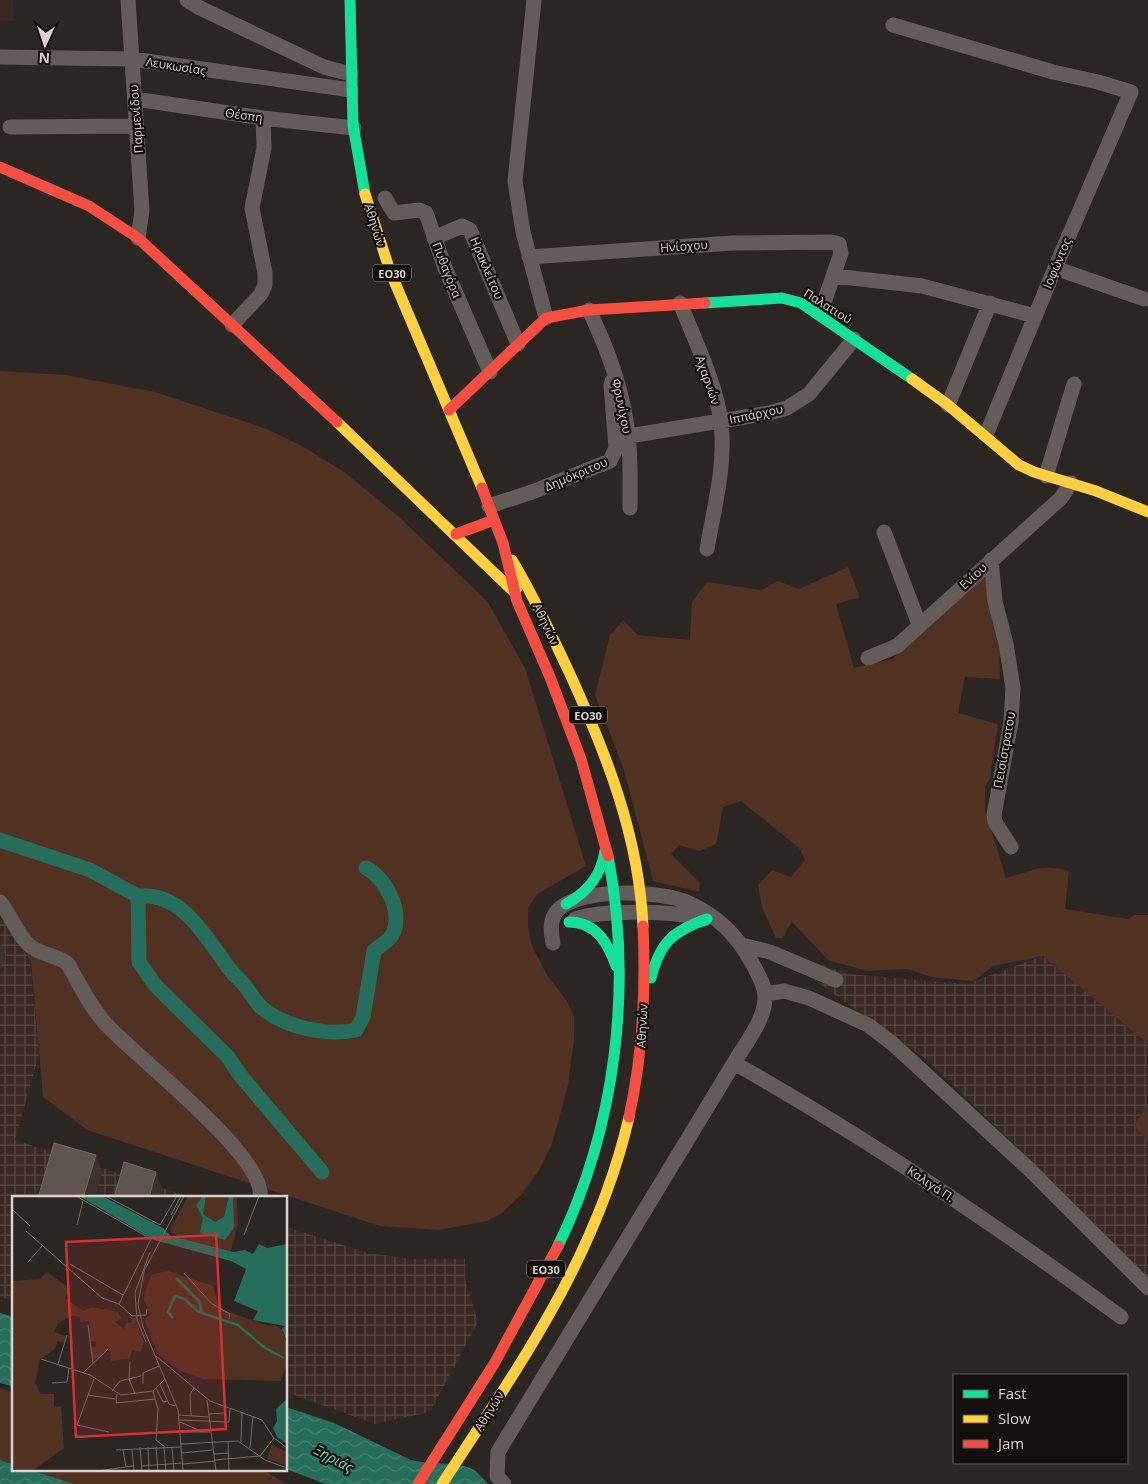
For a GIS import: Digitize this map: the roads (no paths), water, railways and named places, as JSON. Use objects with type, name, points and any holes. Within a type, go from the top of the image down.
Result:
[{"type":"main road","name":"Αθηνών","points":[[350,0],[354,128],[360,172],[380,243],[413,328],[491,513],[504,548],[513,590],[559,700],[606,846],[617,914],[620,986],[614,1052],[601,1120],[577,1202],[559,1245],[512,1331],[418,1484]]},
{"type":"main road","points":[[0,167],[84,202],[116,220],[232,325],[456,534],[513,590],[527,583]]},
{"type":"main road","name":"Παλατιού","points":[[546,318],[589,310],[680,303],[774,297],[795,300],[820,314],[948,405],[1019,465],[1046,476],[1131,504],[1148,512]]},
{"type":"main road","points":[[449,410],[546,318]]},
{"type":"main road","points":[[456,534],[491,513]]},
{"type":"main road","name":"Αθηνών","points":[[442,1484],[536,1337],[565,1287],[598,1215],[625,1137],[635,1098],[642,1038],[644,913],[631,842],[610,768],[527,583],[504,548]]},
{"type":"main road","points":[[566,904],[586,892],[595,883],[601,872],[606,846]]},
{"type":"main road","points":[[644,998],[660,950],[669,936],[690,924],[707,919]]},
{"type":"main road","points":[[569,922],[587,923],[598,931],[610,950],[620,986]]},
{"type":"street","name":"Παρμενίδου","points":[[128,0],[142,211],[138,238]]},
{"type":"street","points":[[187,0],[318,64],[351,74]]},
{"type":"street","points":[[534,0],[515,181],[518,214],[546,318]]},
{"type":"street","name":"Ιοφώντος","points":[[893,25],[1053,72],[1130,92],[986,436]]},
{"type":"street","name":"Λευκωσίας","points":[[0,57],[132,59],[352,90]]},
{"type":"street","name":"Θέσπη","points":[[135,99],[263,118],[354,128]]},
{"type":"street","points":[[232,325],[261,294],[265,285],[264,265],[252,208],[264,148],[263,118]]},
{"type":"street","points":[[10,127],[137,126]]},
{"type":"street","name":"Πυθαγόρα","points":[[385,198],[394,213],[424,211],[490,372]]},
{"type":"street","name":"Ηρακλείτου","points":[[434,238],[462,226],[470,230],[518,344]]},
{"type":"street","name":"Ηνίοχου","points":[[529,257],[752,242],[825,241],[840,244],[841,253],[834,276]]},
{"type":"street","points":[[1055,268],[1144,299]]},
{"type":"street","points":[[820,314],[834,276],[915,285],[1036,316]]},
{"type":"street","name":"Αχαρνών","points":[[680,303],[707,374],[721,422],[721,461],[707,549]]},
{"type":"street","points":[[948,405],[990,303]]},
{"type":"street","name":"Φρυνίχου","points":[[589,310],[616,377],[629,436],[630,508]]},
{"type":"street","name":"Ιππάρχου","points":[[629,436],[769,413],[800,401],[809,394],[854,339]]},
{"type":"street","name":"Δημόκριτου","points":[[491,513],[542,489],[610,461],[616,448],[611,385],[616,377]]},
{"type":"street","points":[[1046,476],[1074,384]]},
{"type":"street","name":"Ενίου","points":[[868,658],[891,650],[1061,498],[1071,483]]},
{"type":"street","points":[[884,532],[919,624]]},
{"type":"street","name":"Πεισίστρατου","points":[[990,560],[995,601],[1006,644],[1013,688],[1011,722],[994,815],[995,822],[1011,847]]},
{"type":"street","points":[[504,1484],[497,1476],[496,1459],[498,1452],[734,1064],[761,1016],[766,994],[758,974],[742,945],[722,922],[687,902],[656,894],[641,893],[596,896],[566,904],[557,911],[552,920],[553,943],[562,926],[586,916],[666,912],[722,922]]},
{"type":"street","points":[[0,902],[28,945],[62,959],[68,964],[104,1022],[126,1045],[183,1093],[227,1138],[259,1183],[260,1196]]},
{"type":"street","points":[[742,945],[770,952],[836,980]]},
{"type":"street","points":[[766,994],[784,991],[809,998],[868,1025],[893,1044],[1028,1168],[1148,1288]]},
{"type":"street","name":"Καλιγά Π.","points":[[734,1064],[810,1107],[932,1184],[1052,1266],[1121,1317]]},
{"type":"water","points":[[0,1313],[12,1316],[12,1386],[0,1383]]},
{"type":"water","name":"Ξηριάς","points":[[288,1408],[334,1423],[411,1460],[468,1467],[476,1471],[488,1484],[326,1484],[288,1470]]},
{"type":"water","points":[[0,1460],[12,1464],[12,1472],[36,1472],[74,1484],[0,1484]]},
{"type":"waterway","points":[[0,840],[90,870],[138,896],[139,962],[155,985],[228,1057],[240,1075],[322,1172]]},
{"type":"waterway","points":[[138,896],[153,897],[167,901],[190,917],[258,1004],[272,1015],[307,1029],[345,1032],[356,1030],[363,1017],[374,951],[391,937],[395,926],[396,917],[391,897],[380,880],[366,868]]}]
